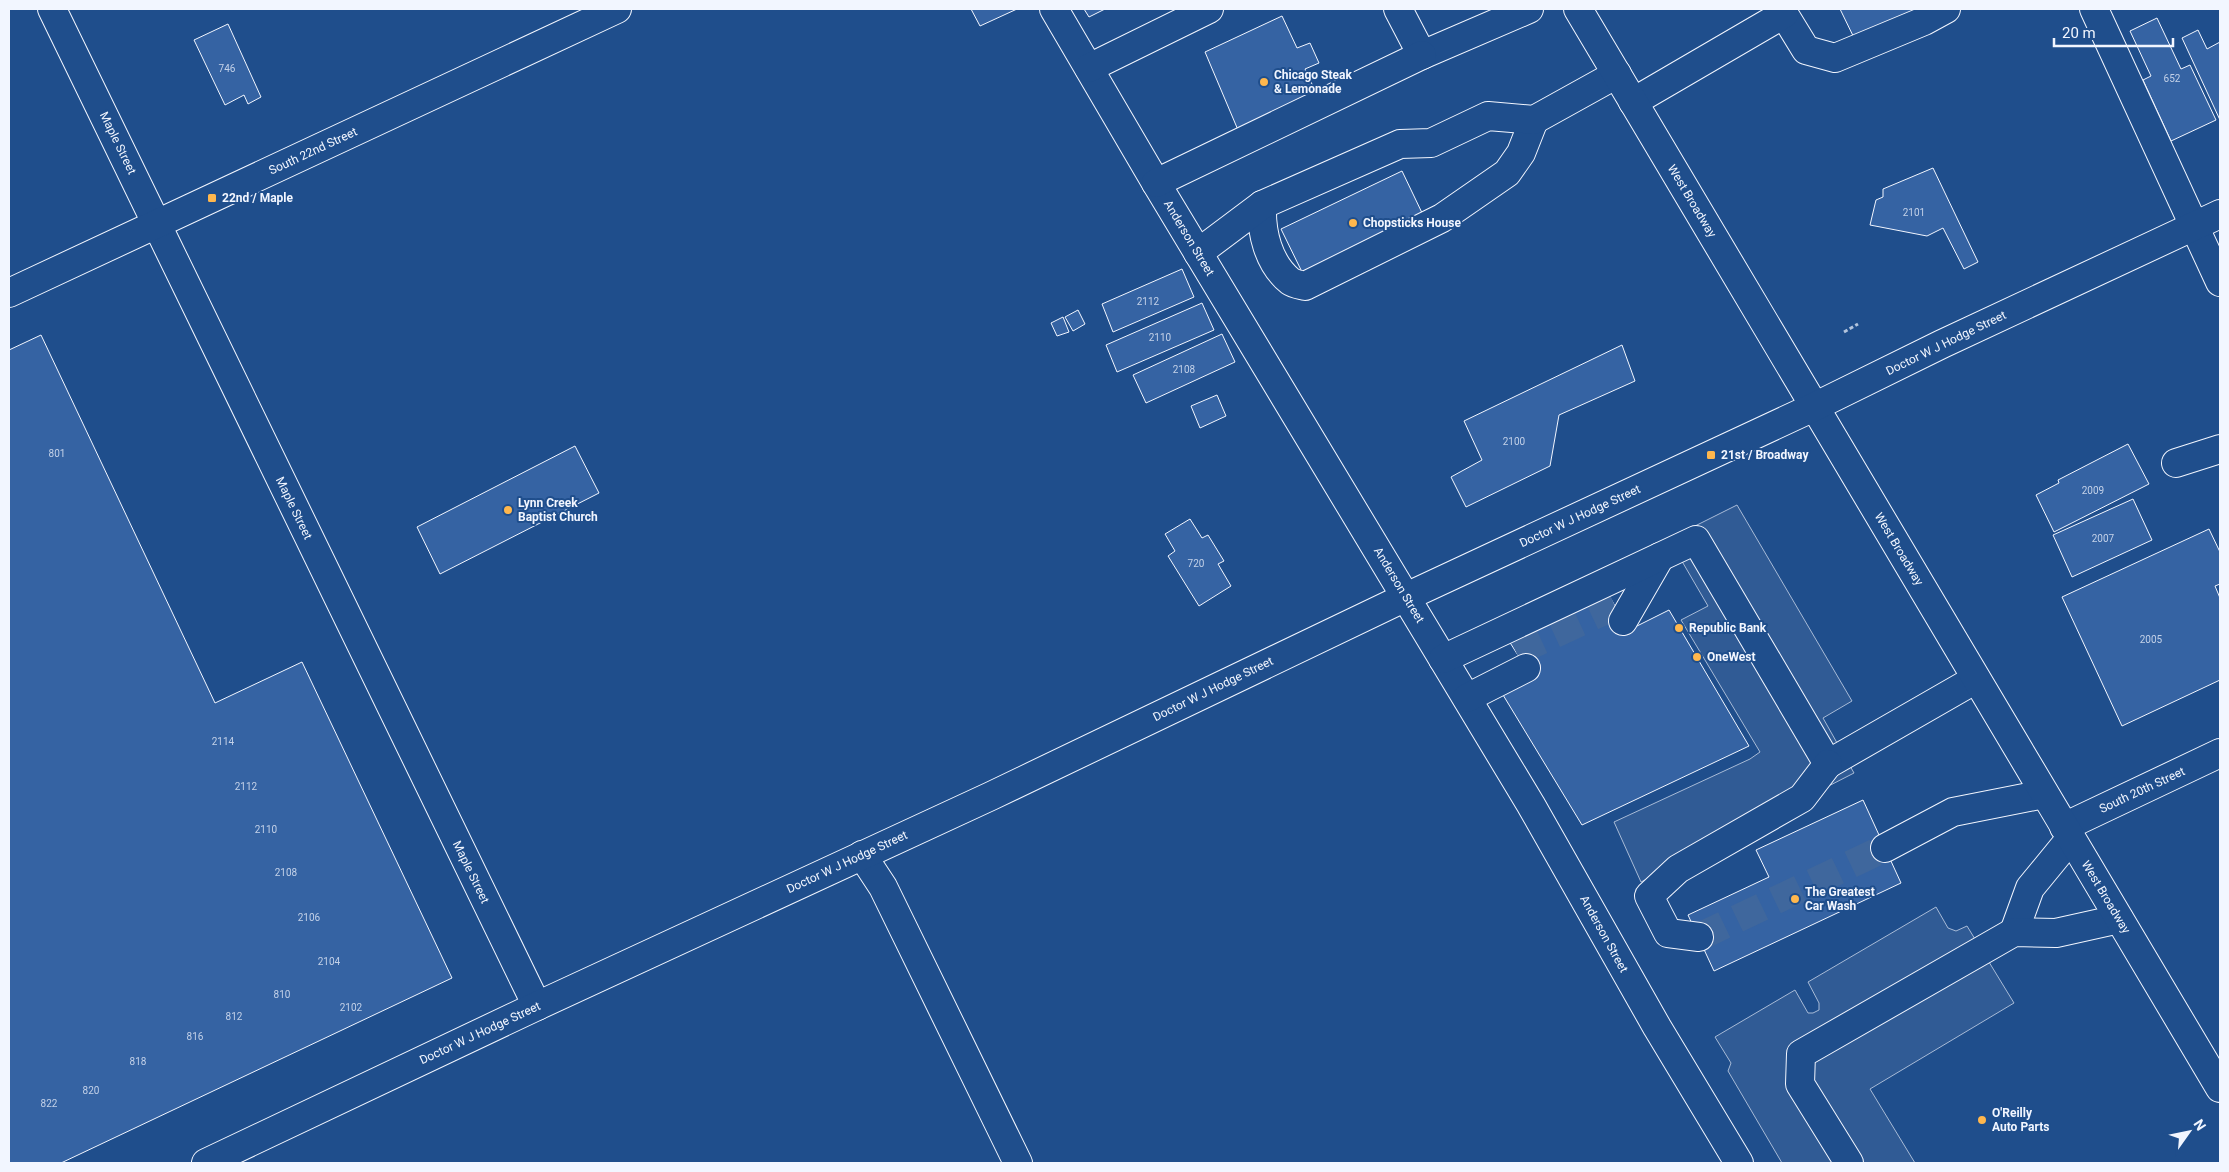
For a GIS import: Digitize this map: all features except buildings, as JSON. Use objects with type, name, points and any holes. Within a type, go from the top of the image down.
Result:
[{"type":"main road","name":"Maple Street","points":[[52,9],[536,1006]]},
{"type":"main road","name":"South 22nd Street","points":[[9,294],[617,9]]},
{"type":"main road","name":"Anderson Street","points":[[1054,9],[1156,183],[1462,690],[1535,813],[1656,1028],[1739,1163]]},
{"type":"main road","points":[[1089,68],[1209,9]]},
{"type":"main road","points":[[1398,9],[1422,55]]},
{"type":"main road","points":[[1156,183],[1422,55],[1528,9]]},
{"type":"main road","name":"West Broadway","points":[[1578,9],[2220,1088]]},
{"type":"main road","points":[[1633,102],[1782,11],[1806,50],[1835,58],[1924,21],[1946,9]]},
{"type":"main road","points":[[2094,9],[2220,282]]},
{"type":"main road","points":[[1198,253],[1262,205],[1400,144],[1431,144],[1488,116],[1534,120],[1617,74]]},
{"type":"main road","points":[[1262,205],[1265,241],[1276,265],[1291,282],[1305,286],[1442,218],[1507,173],[1521,153],[1534,120]]},
{"type":"main road","name":"Doctor W J Hodge Street","points":[[206,1163],[536,1006],[862,856],[1406,597],[1814,407],[1942,344],[2220,214]]},
{"type":"main road","points":[[2176,464],[2220,448]]},
{"type":"main road","points":[[1443,659],[1696,540],[1828,764]]},
{"type":"main road","points":[[1619,613],[1660,557]]},
{"type":"main road","points":[[1462,690],[1521,660]]},
{"type":"main road","points":[[1699,937],[1668,932],[1649,896],[1678,869],[1802,798],[1828,764],[1976,679]]},
{"type":"main road","name":"South 20th Street","points":[[2067,833],[2220,753]]},
{"type":"main road","points":[[1885,848],[1953,812],[2044,794]]},
{"type":"main road","points":[[2014,932],[2030,888],[2067,833]]},
{"type":"main road","points":[[862,856],[883,887],[1018,1163]]},
{"type":"main road","points":[[1848,1163],[1800,1084],[1800,1054],[2014,932],[2056,933],[2119,919]]},
{"type":"path","points":[[1844,332],[1858,324]]},
{"type":"shaded area","points":[[1737,505],[1852,701],[1823,718],[1854,773],[1641,882],[1614,822],[1750,759],[1760,752],[1681,620],[1708,606],[1669,539]]},
{"type":"shaded area","points":[[1936,907],[1948,928],[1956,931],[1967,926],[2014,1003],[1870,1089],[1915,1163],[1782,1163],[1728,1071],[1731,1063],[1715,1037],[1795,990],[1808,1013],[1819,1010],[1819,1003],[1808,982]]},
{"type":"tunnel","points":[[1516,652],[1615,606]]},
{"type":"tunnel","points":[[1699,937],[1885,848]]},
{"type":"place","name":"Chicago Steak & Lemonade","points":[[1264,82]]},
{"type":"place","name":"22nd / Maple","points":[[212,198]]},
{"type":"place","name":"Chopsticks House","points":[[1353,223]]},
{"type":"place","name":"21st / Broadway","points":[[1711,455]]},
{"type":"place","name":"Lynn Creek Baptist Church","points":[[508,510]]},
{"type":"place","name":"Republic Bank","points":[[1679,628]]},
{"type":"place","name":"OneWest","points":[[1697,657]]},
{"type":"place","name":"The Greatest Car Wash","points":[[1795,899]]},
{"type":"place","name":"O'Reilly Auto Parts","points":[[1982,1120]]}]
